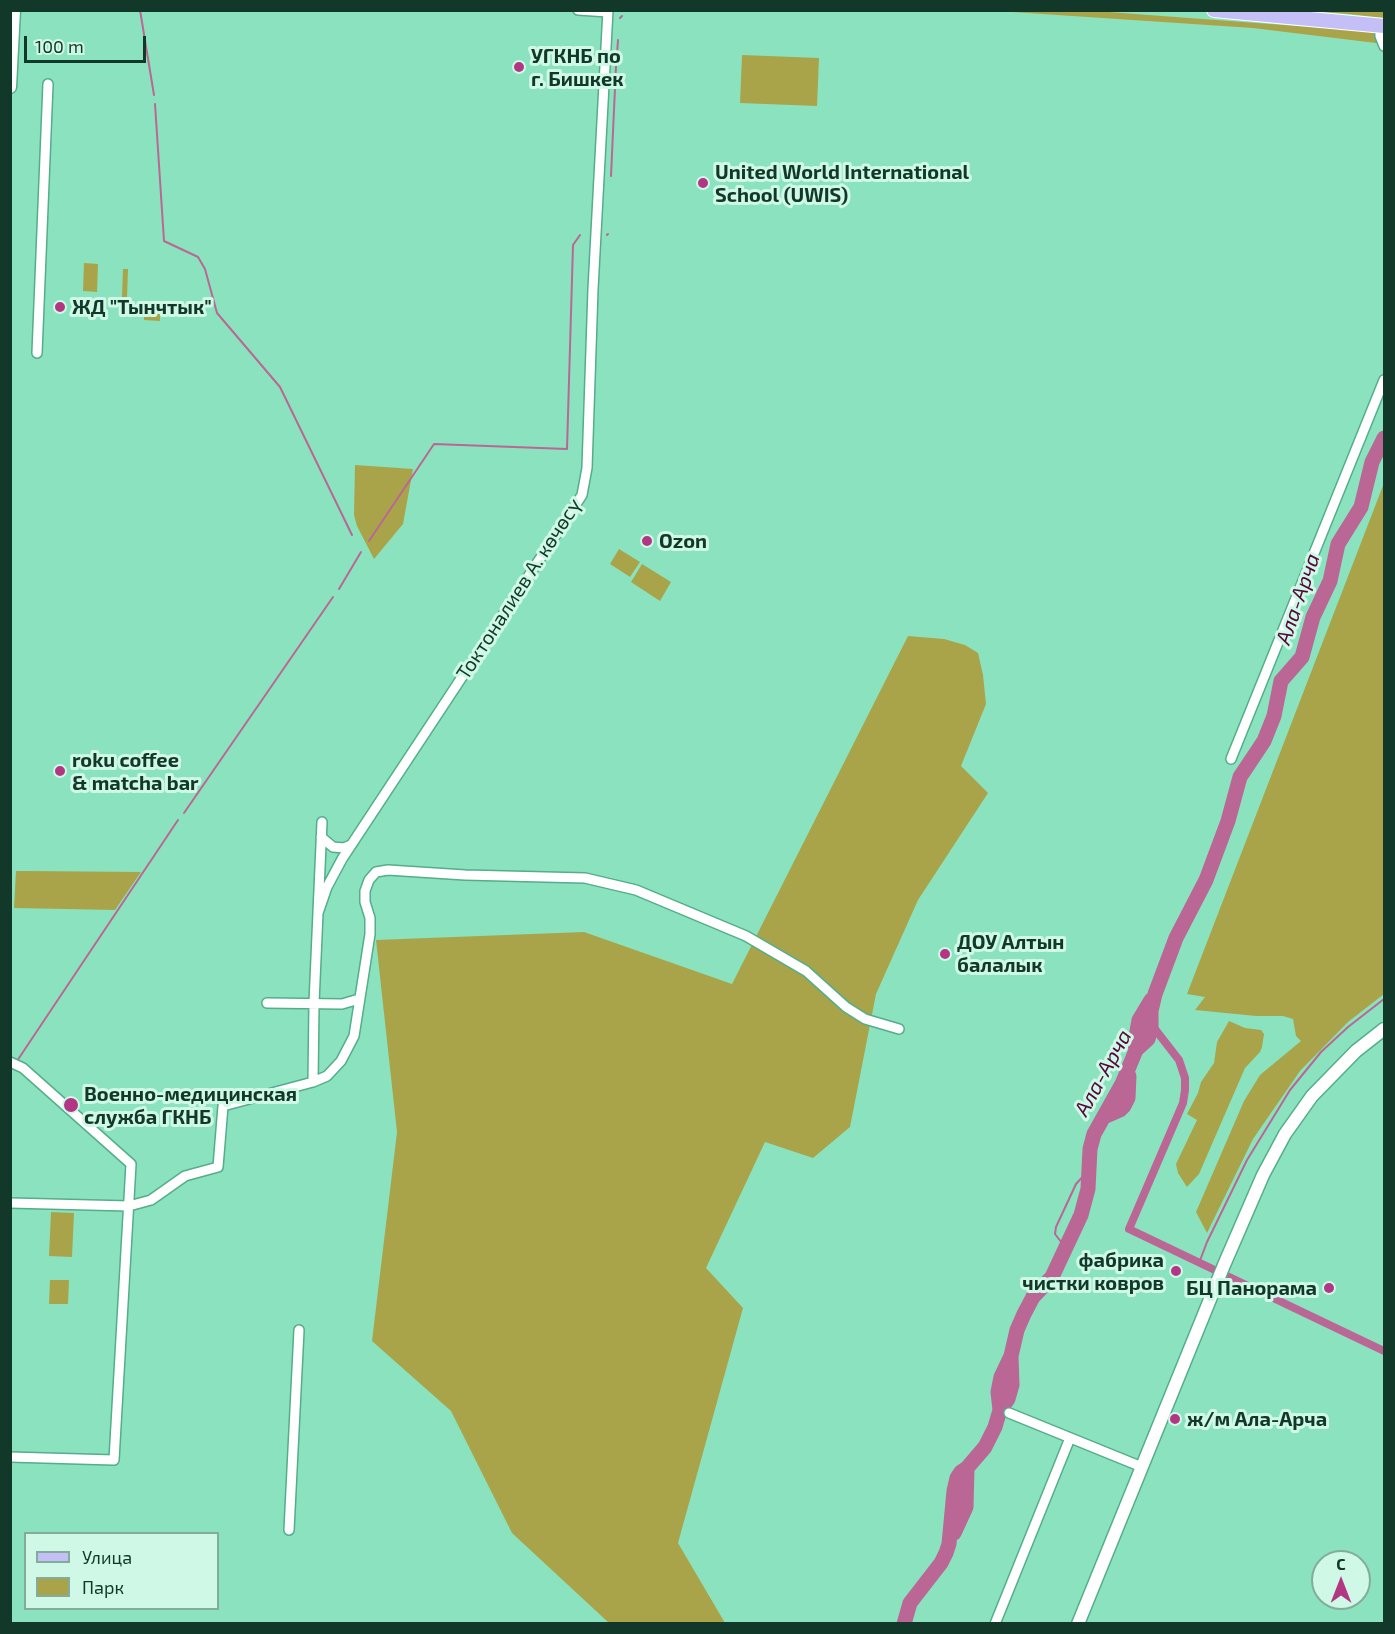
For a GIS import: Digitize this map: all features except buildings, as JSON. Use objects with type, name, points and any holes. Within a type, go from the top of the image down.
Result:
[{"type":"main road","points":[[10,87],[14,10]]},
{"type":"main road","points":[[1214,10],[1382,26]]},
{"type":"main road","points":[[1078,1623],[1218,1279],[1263,1175],[1298,1114],[1332,1074],[1384,1029]]},
{"type":"street","points":[[578,10],[608,11]]},
{"type":"street","name":"Токтоналиев А. көчөсү","points":[[318,913],[334,873],[351,845],[582,495],[587,468],[593,289],[608,11]]},
{"type":"street","points":[[1382,26],[1380,36],[1384,46]]},
{"type":"street","points":[[37,353],[48,84]]},
{"type":"street","points":[[1231,759],[1384,380]]},
{"type":"street","points":[[313,1082],[322,822]]},
{"type":"street","points":[[321,837],[333,847],[344,848],[351,845]]},
{"type":"street","points":[[10,1203],[129,1206],[151,1200],[185,1176],[218,1167],[223,1106],[313,1082],[327,1076],[341,1061],[354,1036],[370,934],[370,918],[365,902],[365,891],[369,880],[376,872],[388,870],[465,875],[585,878],[636,890],[746,936],[806,971],[846,1008],[865,1019],[899,1029]]},
{"type":"street","points":[[267,1003],[342,1004],[359,999]]},
{"type":"street","points":[[10,1062],[23,1068],[131,1164],[114,1461],[10,1457]]},
{"type":"street","points":[[289,1530],[299,1330]]},
{"type":"street","points":[[1009,1413],[1142,1467]]},
{"type":"street","points":[[995,1623],[1070,1438]]},
{"type":"green space","points":[[997,11],[1095,11],[1351,30],[1384,33],[1384,44],[1253,28]]},
{"type":"green space","points":[[1304,11],[1384,11],[1384,18],[1348,14]]},
{"type":"green space","points":[[742,55],[819,58],[817,106],[740,103]]},
{"type":"green space","points":[[84,263],[98,264],[97,292],[83,291]]},
{"type":"green space","points":[[123,269],[128,269],[127,298],[122,297]]},
{"type":"green space","points":[[144,307],[160,307],[160,321],[144,320]]},
{"type":"green space","points":[[355,465],[413,469],[403,524],[374,559],[357,526],[354,515]]},
{"type":"green space","points":[[1384,483],[1384,994],[1348,1022],[1300,1071],[1253,1139],[1207,1233],[1196,1212],[1244,1101],[1260,1075],[1301,1041],[1296,1036],[1293,1019],[1283,1016],[1256,1016],[1195,1010],[1205,997],[1187,994]]},
{"type":"green space","points":[[619,549],[640,562],[630,577],[610,564]]},
{"type":"green space","points":[[642,564],[671,582],[660,601],[631,582]]},
{"type":"green space","points":[[908,636],[944,639],[965,645],[978,653],[986,704],[961,766],[988,793],[918,900],[876,994],[850,1127],[813,1158],[765,1142],[706,1268],[743,1308],[678,1543],[725,1623],[609,1623],[512,1533],[451,1411],[372,1341],[397,1132],[376,940],[584,932],[732,984]]},
{"type":"green space","points":[[16,871],[141,872],[115,910],[14,908]]},
{"type":"green space","points":[[1229,1021],[1245,1028],[1261,1030],[1264,1034],[1262,1047],[1245,1068],[1199,1174],[1187,1187],[1178,1173],[1176,1164],[1197,1120],[1187,1114],[1201,1082],[1214,1063],[1217,1042]]},
{"type":"green space","points":[[51,1212],[74,1213],[72,1257],[49,1256]]},
{"type":"green space","points":[[50,1280],[69,1280],[68,1304],[49,1304]]},
{"type":"waterway","points":[[140,10],[154,95]]},
{"type":"waterway","points":[[617,54],[618,40]]},
{"type":"waterway","points":[[611,176],[616,66]]},
{"type":"waterway","points":[[155,104],[164,241],[198,257],[205,269],[217,313],[280,387],[352,535]]},
{"type":"waterway","points":[[369,541],[434,444],[567,449],[573,245],[580,235]]},
{"type":"waterway","name":"Ала-Арча","points":[[904,1624],[910,1603],[946,1553],[957,1478],[985,1447],[995,1427],[1000,1410],[998,1392],[1001,1377],[1011,1356],[1017,1330],[1033,1297],[1052,1277],[1081,1215],[1088,1189],[1090,1149],[1094,1134],[1122,1084],[1136,1050],[1148,1039],[1155,994],[1176,938],[1206,880],[1228,821],[1240,777],[1264,741],[1274,716],[1281,681],[1302,657],[1313,617],[1330,581],[1338,544],[1361,507],[1372,462],[1384,438]]},
{"type":"waterway","points":[[339,589],[361,552]]},
{"type":"waterway","points":[[184,813],[333,597]]},
{"type":"waterway","points":[[17,1061],[178,820]]},
{"type":"waterway","points":[[1199,1263],[1247,1160],[1290,1090],[1321,1052],[1384,999]]},
{"type":"waterway","points":[[1136,1050],[1139,1020],[1151,1000]]},
{"type":"waterway","points":[[1151,1024],[1179,1060],[1185,1078],[1185,1090],[1183,1103],[1129,1229],[1384,1351]]},
{"type":"waterway","points":[[1104,1117],[1124,1106],[1128,1098],[1129,1076]]},
{"type":"waterway","points":[[1065,1247],[1055,1234],[1056,1227],[1076,1184],[1087,1172]]},
{"type":"waterway","points":[[1000,1410],[1008,1399],[1012,1385],[1011,1356]]},
{"type":"waterway","points":[[954,1533],[966,1507],[967,1468]]},
{"type":"place","name":"УГКНБ по г. Бишкек","points":[[519,67]]},
{"type":"place","name":"United World International School (UWIS)","points":[[703,183]]},
{"type":"place","name":"ЖД \"Тынчтык\"","points":[[60,307]]},
{"type":"place","name":"Ozon","points":[[647,541]]},
{"type":"place","name":"roku coffee & matcha bar","points":[[60,771]]},
{"type":"place","name":"ДОУ Алтын балалык","points":[[945,954]]},
{"type":"place","name":"Военно-медицинская служба ГКНБ","points":[[71,1105]]},
{"type":"place","name":"фабрика чистки ковров","points":[[1176,1271]]},
{"type":"place","name":"БЦ Панорама","points":[[1329,1288]]},
{"type":"place","name":"ж/м Ала-Арча","points":[[1175,1419]]}]
